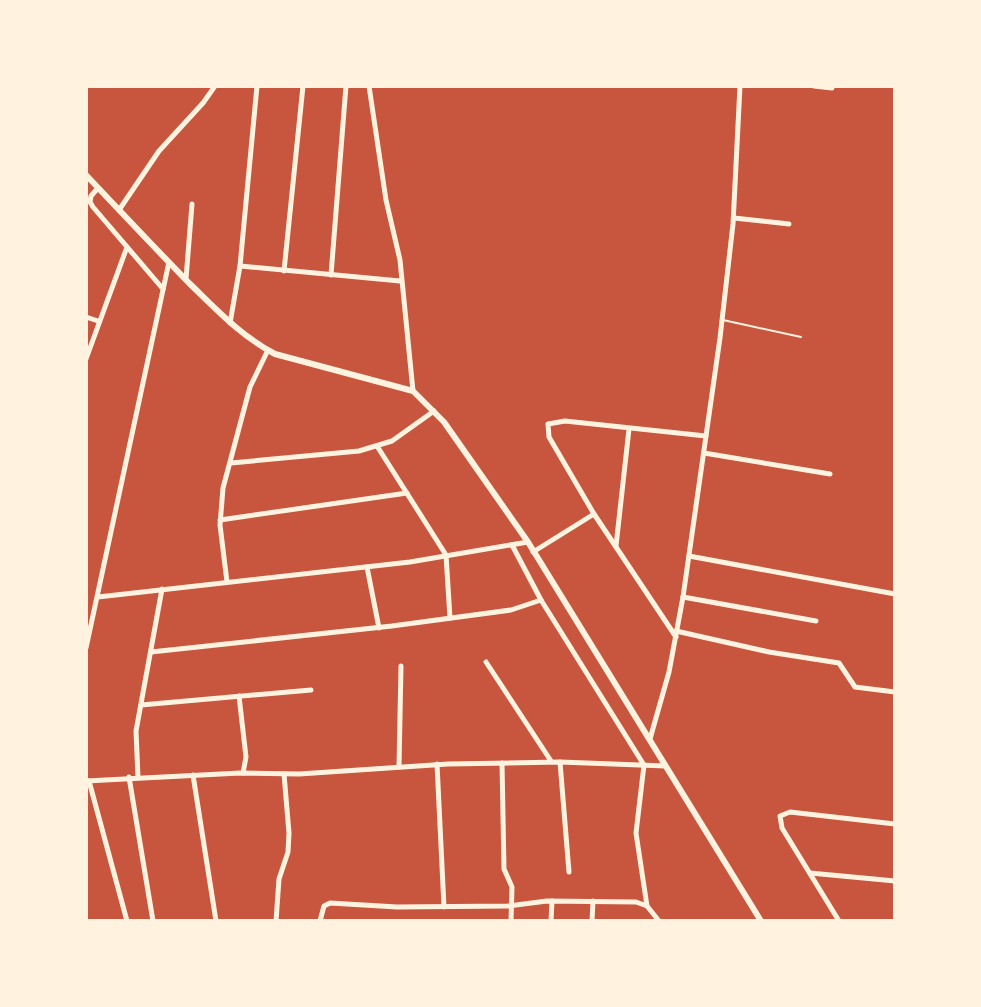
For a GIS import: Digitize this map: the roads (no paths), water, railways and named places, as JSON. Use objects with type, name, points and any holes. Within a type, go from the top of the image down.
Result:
[{"type":"street","points":[[119,210],[159,151],[215,86]]},
{"type":"street","points":[[230,323],[240,266],[257,86]]},
{"type":"street","points":[[284,271],[303,86]]},
{"type":"street","points":[[331,275],[346,86]]},
{"type":"street","points":[[369,86],[386,200],[400,260],[413,391]]},
{"type":"street","points":[[650,739],[669,672],[704,453],[734,218],[740,86]]},
{"type":"street","points":[[814,86],[832,88]]},
{"type":"street","points":[[86,175],[169,262],[254,343],[268,350],[413,391],[444,422],[528,542],[761,921]]},
{"type":"street","points":[[98,188],[90,202],[163,290]]},
{"type":"street","points":[[186,279],[192,204]]},
{"type":"street","points":[[734,218],[789,224]]},
{"type":"street","points":[[86,359],[127,247]]},
{"type":"street","points":[[86,648],[169,262]]},
{"type":"street","points":[[240,266],[400,281]]},
{"type":"street","points":[[86,317],[98,321]]},
{"type":"street","points":[[227,582],[220,520],[223,488],[250,387],[268,350]]},
{"type":"street","points":[[231,463],[359,451],[392,441],[434,411]]},
{"type":"street","points":[[706,436],[565,421],[548,424],[549,437],[594,514],[676,634],[832,661],[843,667],[855,687],[895,692]]},
{"type":"street","points":[[616,547],[629,429]]},
{"type":"street","points":[[377,446],[446,555],[450,618]]},
{"type":"street","points":[[704,453],[830,474]]},
{"type":"street","points":[[220,520],[407,493]]},
{"type":"street","points":[[533,552],[594,514]]},
{"type":"street","points":[[98,597],[367,567],[528,542]]},
{"type":"street","points":[[512,545],[541,600],[644,765],[636,833],[647,906],[659,921]]},
{"type":"street","points":[[689,556],[895,594]]},
{"type":"street","points":[[367,567],[379,628]]},
{"type":"street","points":[[138,777],[135,745],[162,589]]},
{"type":"street","points":[[683,597],[816,621]]},
{"type":"street","points":[[151,652],[379,628],[511,610],[541,600]]},
{"type":"street","points":[[486,662],[552,762]]},
{"type":"street","points":[[399,767],[401,666]]},
{"type":"street","points":[[141,705],[311,690]]},
{"type":"street","points":[[239,696],[246,757],[243,773]]},
{"type":"street","points":[[127,921],[87,781],[129,777],[284,774],[437,764],[560,762],[666,766]]},
{"type":"street","points":[[560,762],[569,872]]},
{"type":"street","points":[[502,763],[504,869],[512,887],[511,921]]},
{"type":"street","points":[[437,764],[444,907]]},
{"type":"street","points":[[276,921],[279,879],[288,852],[284,774]]},
{"type":"street","points":[[193,775],[216,921]]},
{"type":"street","points":[[129,777],[153,921]]},
{"type":"street","points":[[839,921],[782,828],[779,821],[782,813],[895,824]]},
{"type":"street","points":[[809,873],[895,881]]},
{"type":"street","points":[[551,921],[552,901]]},
{"type":"street","points":[[320,921],[324,906],[330,903],[444,907],[593,901],[636,902],[647,906]]},
{"type":"street","points":[[592,921],[593,901]]},
{"type":"lane","points":[[722,320],[801,337]]}]
